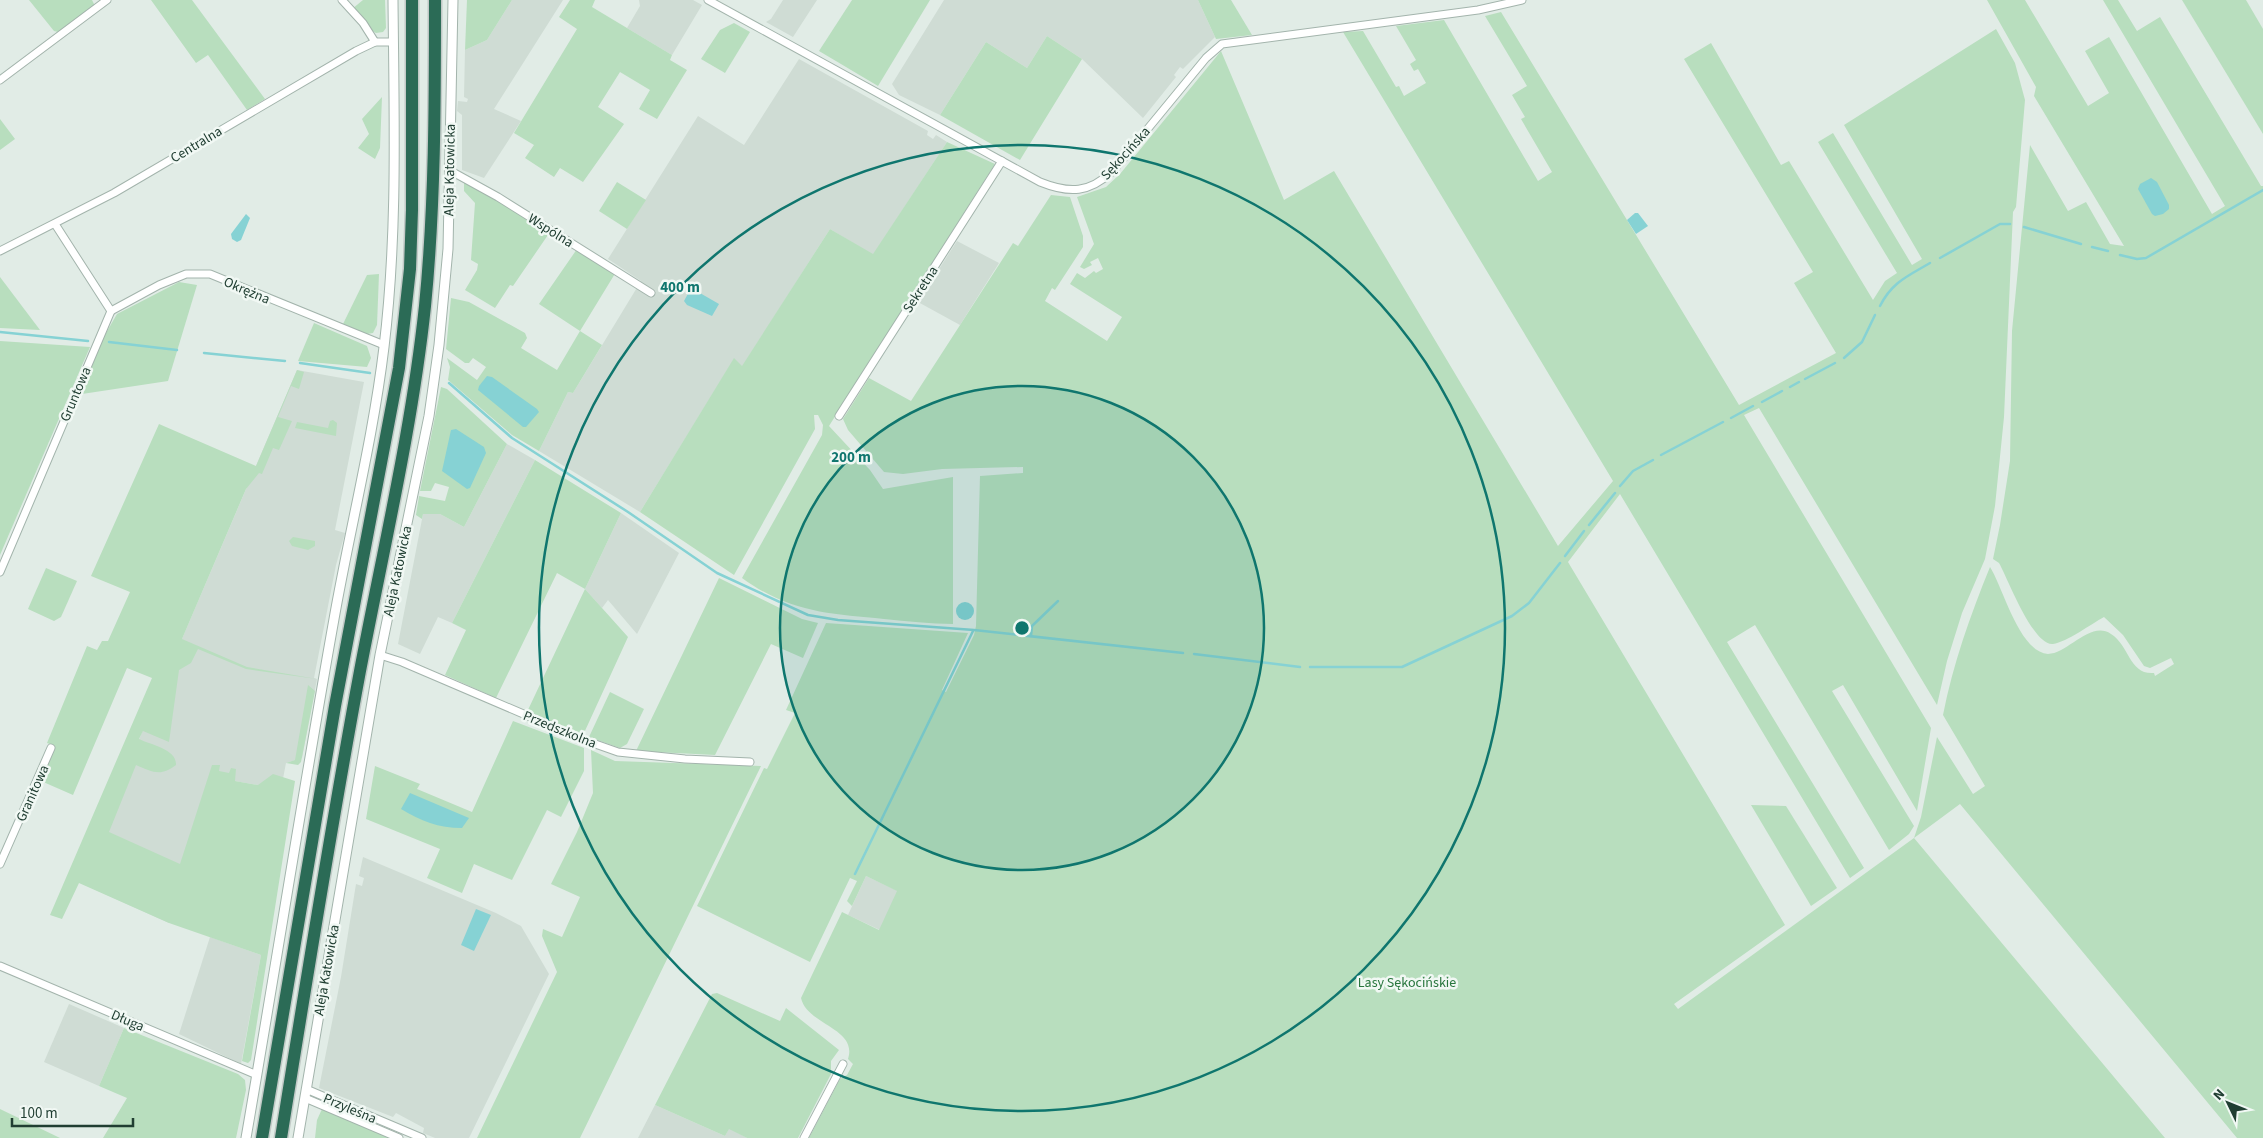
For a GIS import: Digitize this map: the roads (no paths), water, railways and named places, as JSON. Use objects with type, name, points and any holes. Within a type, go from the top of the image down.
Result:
[{"type":"highway","points":[[262,1138],[334,706],[398,368],[410,269],[412,220],[414,130],[412,0]]},
{"type":"highway","points":[[280,1138],[350,726],[408,427],[419,356],[425,306],[431,216],[435,0]]},
{"type":"street","points":[[0,80],[108,0]]},
{"type":"street","points":[[342,0],[363,23],[375,42]]},
{"type":"street","points":[[246,1138],[303,792],[336,604],[370,440],[384,345],[391,245],[393,0]]},
{"type":"street","name":"Aleja Katowicka","points":[[298,1138],[380,655],[429,416],[445,295],[453,0]]},
{"type":"street","name":"Sękocińska","points":[[708,0],[1002,161],[1053,187],[1072,190],[1097,184],[1113,171],[1200,64],[1222,44],[1478,10],[1522,0]]},
{"type":"street","name":"Centralna","points":[[0,251],[114,193],[228,125],[375,42],[393,42]]},
{"type":"street","name":"Sekretna","points":[[839,416],[1002,161]]},
{"type":"street","name":"Wspólna","points":[[449,170],[498,197],[651,293]]},
{"type":"street","points":[[55,224],[111,311]]},
{"type":"street","name":"Okrężna","points":[[111,311],[159,285],[186,274],[210,274],[384,345]]},
{"type":"street","name":"Gruntowa","points":[[0,572],[111,311]]},
{"type":"street","name":"Przedszkolna","points":[[380,655],[402,662],[584,740],[618,752],[660,757],[750,762]]},
{"type":"street","name":"Granitowa","points":[[0,864],[51,748]]},
{"type":"street","name":"Długa","points":[[0,966],[257,1075]]},
{"type":"street","points":[[804,1138],[843,1064]]},
{"type":"street","points":[[305,1094],[399,1138]]},
{"type":"street","name":"Przyleśna","points":[[305,1094],[422,1138]]},
{"type":"water","points":[[2151,178],[2157,182],[2169,205],[2169,209],[2163,214],[2155,216],[2138,189],[2140,184]]},
{"type":"water","points":[[1635,213],[1638,213],[1648,226],[1636,234],[1627,220]]},
{"type":"water","points":[[246,214],[250,218],[241,240],[237,242],[232,239],[231,234]]},
{"type":"water","points":[[693,289],[719,304],[712,316],[687,305],[684,301],[690,290]]},
{"type":"water","points":[[487,376],[492,377],[537,409],[539,412],[526,427],[523,427],[478,390]]},
{"type":"water","points":[[456,429],[484,447],[486,453],[470,488],[467,489],[442,471],[451,430]]},
{"type":"water","points":[[961,602],[969,602],[974,607],[972,618],[961,620],[956,615],[956,607]]},
{"type":"water","points":[[410,793],[469,818],[462,828],[445,827],[423,820],[401,809]]},
{"type":"water","points":[[476,909],[491,915],[474,951],[461,945]]},
{"type":"waterway","points":[[2120,255],[2137,259],[2146,258],[2263,190]]},
{"type":"waterway","points":[[1940,258],[2000,224],[2010,224]]},
{"type":"waterway","points":[[2024,227],[2081,244]]},
{"type":"waterway","points":[[2092,247],[2108,251]]},
{"type":"waterway","points":[[1880,306],[1895,285],[1930,263]]},
{"type":"waterway","points":[[1844,358],[1862,342],[1875,315]]},
{"type":"waterway","points":[[0,332],[88,341]]},
{"type":"waterway","points":[[109,342],[177,350]]},
{"type":"waterway","points":[[204,353],[285,361]]},
{"type":"waterway","points":[[300,363],[370,373]]},
{"type":"waterway","points":[[1805,379],[1835,363]]},
{"type":"waterway","points":[[1790,387],[1799,382]]},
{"type":"waterway","points":[[449,383],[512,438],[628,512],[717,573],[808,615],[838,620],[974,630],[1183,653]]},
{"type":"waterway","points":[[1762,402],[1782,391]]},
{"type":"waterway","points":[[1731,418],[1753,406]]},
{"type":"waterway","points":[[1661,455],[1723,422]]},
{"type":"waterway","points":[[1620,486],[1633,471],[1653,460]]},
{"type":"waterway","points":[[1589,525],[1615,493]]},
{"type":"waterway","points":[[1565,556],[1584,531]]},
{"type":"waterway","points":[[1310,667],[1402,667],[1512,616],[1529,603],[1560,563]]},
{"type":"waterway","points":[[1031,636],[1032,626],[1058,601]]},
{"type":"waterway","points":[[855,874],[973,631]]},
{"type":"waterway","points":[[1194,654],[1300,667]]},
{"type":"park label","name":"Lasy Sękocińskie","points":[[1407,982]]}]
